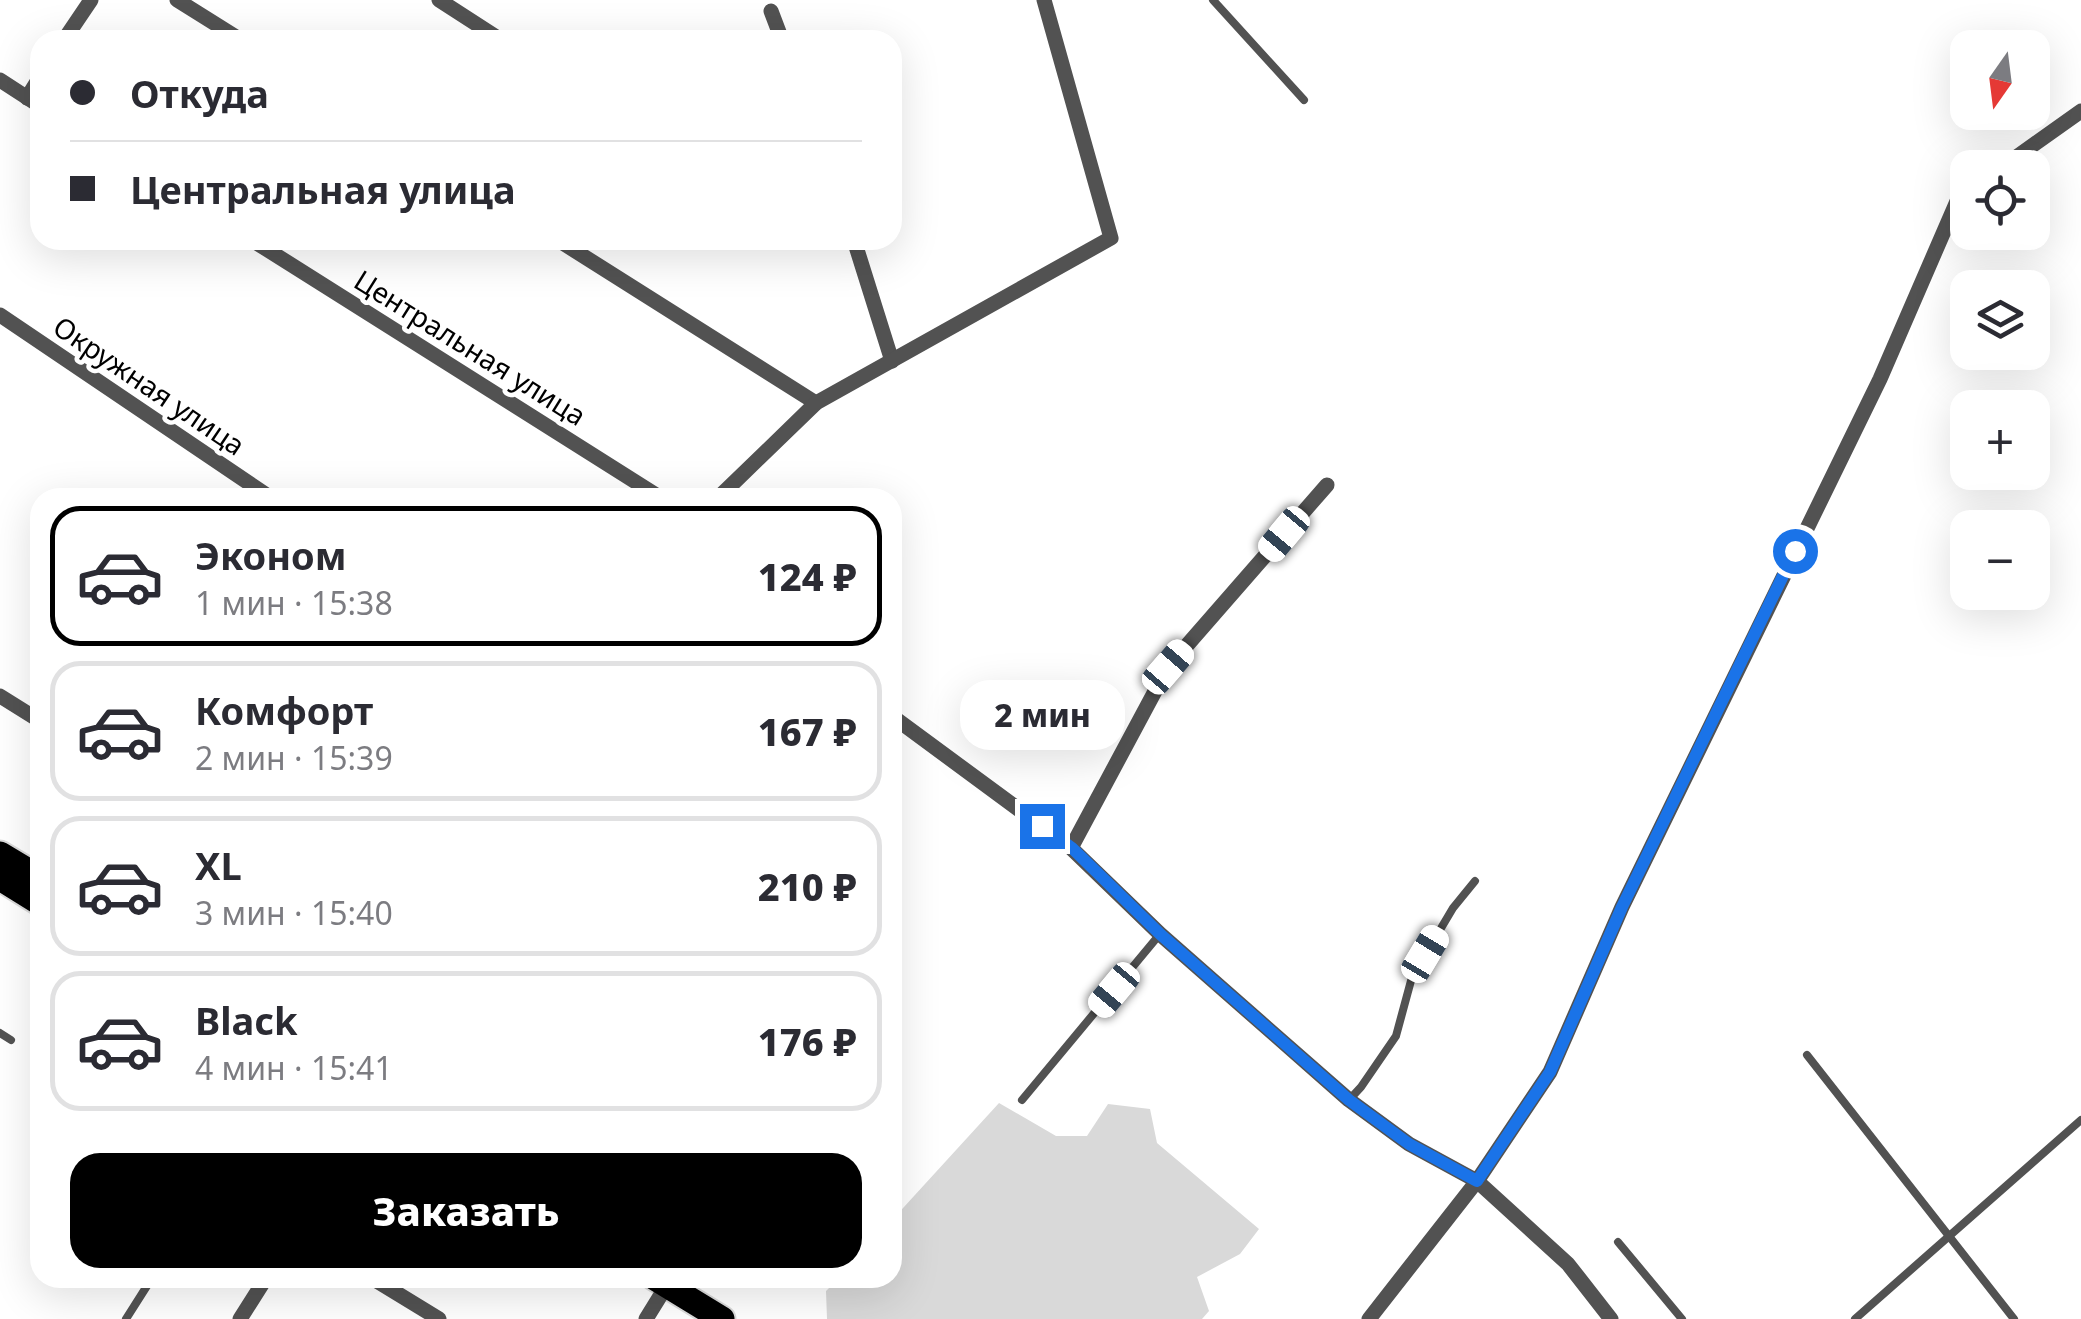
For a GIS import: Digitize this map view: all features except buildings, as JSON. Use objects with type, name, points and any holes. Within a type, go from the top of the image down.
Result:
[{"type":"main road","points":[[0,854],[30,872]]},
{"type":"main road","points":[[0,878],[30,897]]},
{"type":"main road","points":[[672,1288],[722,1319]]},
{"type":"street","points":[[70,30],[90,0]]},
{"type":"street","points":[[177,0],[225,30]]},
{"type":"street","points":[[439,0],[486,30]]},
{"type":"street","points":[[728,488],[816,403],[1111,238],[1044,0]]},
{"type":"street","points":[[769,5],[778,30]]},
{"type":"street","points":[[0,80],[30,100]]},
{"type":"street","points":[[2026,150],[2081,111]]},
{"type":"street","points":[[1370,1319],[1477,1181],[1550,1072],[1629,891],[1880,379],[1950,217]]},
{"type":"street","name":"Центральная улица","points":[[268,250],[645,488]]},
{"type":"street","points":[[574,250],[816,403]]},
{"type":"street","points":[[857,250],[892,361]]},
{"type":"street","name":"Окружная улица","points":[[0,315],[255,488]]},
{"type":"street","points":[[1072,848],[1168,667],[1327,485]]},
{"type":"street","points":[[0,696],[30,715]]},
{"type":"street","points":[[902,723],[1072,848],[1160,934],[1349,1100],[1409,1144],[1477,1181],[1568,1264],[1611,1319]]},
{"type":"street","points":[[240,1319],[260,1288]]},
{"type":"street","points":[[388,1288],[439,1319]]},
{"type":"street","points":[[646,1319],[658,1288]]},
{"type":"lane","points":[[1214,0],[1304,100]]},
{"type":"lane","points":[[1349,1100],[1396,1036],[1412,978],[1452,908],[1474,881]]},
{"type":"lane","points":[[1022,1100],[1160,934]]},
{"type":"lane","points":[[0,1033],[12,1040]]},
{"type":"lane","points":[[1807,1055],[2014,1319]]},
{"type":"lane","points":[[1855,1319],[2081,1120]]},
{"type":"lane","points":[[1618,1242],[1682,1319]]},
{"type":"lane","points":[[126,1319],[146,1288]]},
{"type":"shaded area","points":[[999,1103],[1056,1136],[1087,1136],[1108,1104],[1150,1109],[1157,1143],[1259,1229],[1240,1254],[1197,1277],[1209,1311],[1202,1319],[827,1319],[829,1288],[902,1288],[902,1209]]},
{"type":"route","points":[[1042,826],[1072,848],[1160,934],[1349,1100],[1409,1144],[1477,1181],[1550,1072],[1622,907],[1795,551]]}]
